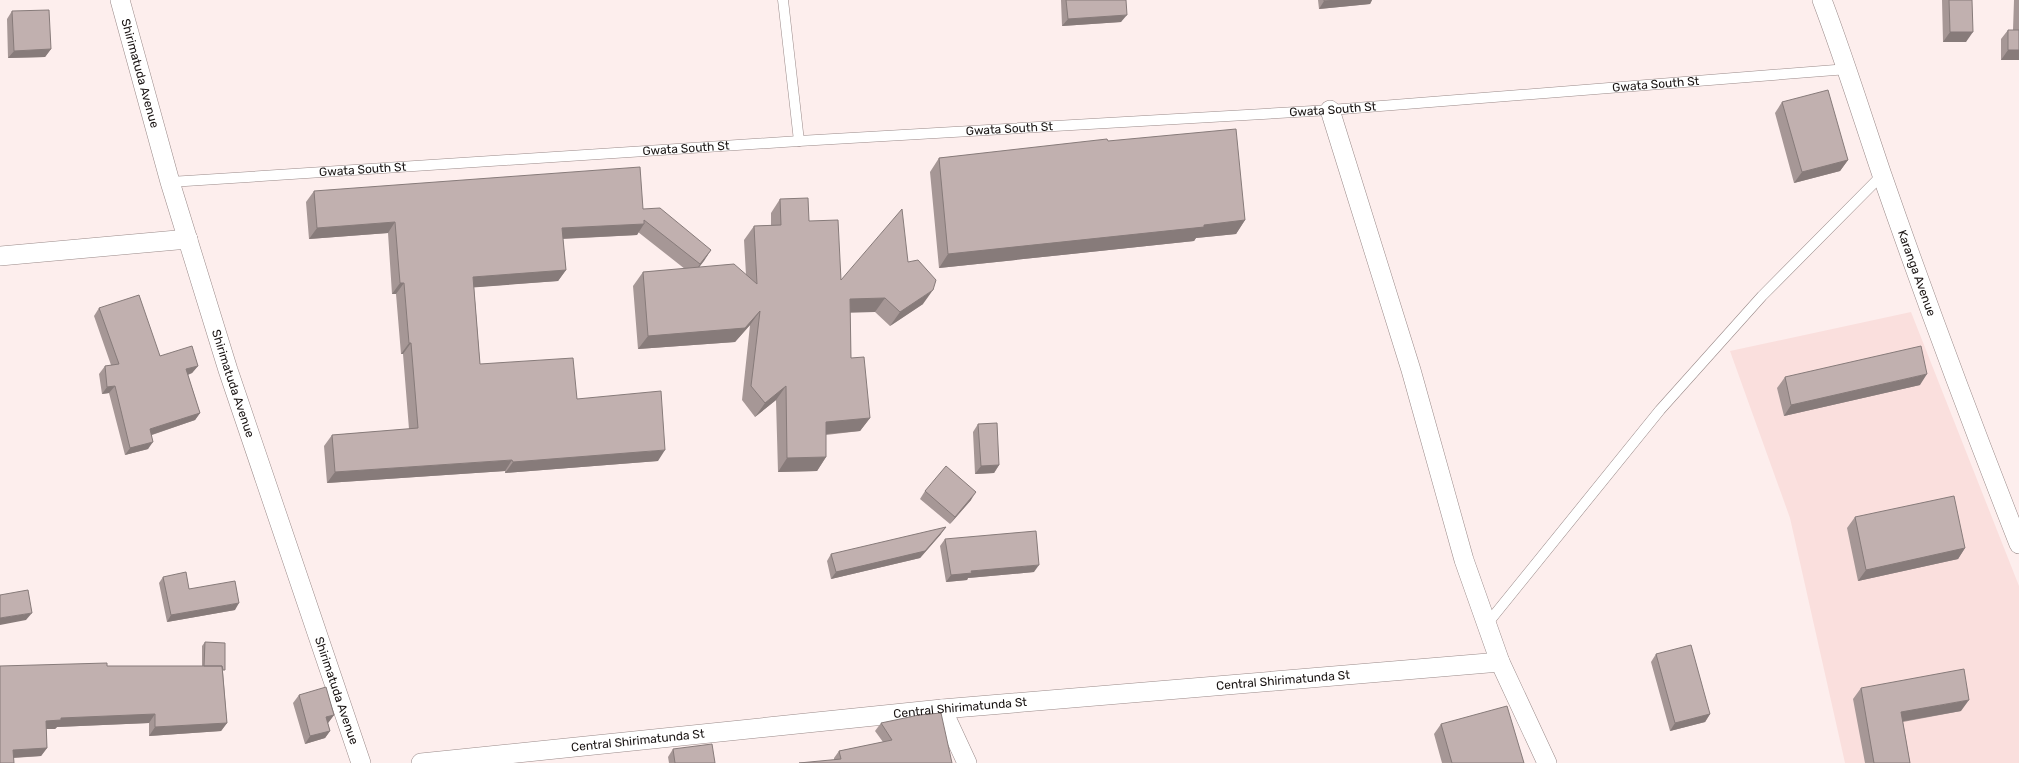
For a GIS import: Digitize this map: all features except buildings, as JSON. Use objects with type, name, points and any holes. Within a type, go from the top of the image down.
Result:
[{"type":"street","name":"Shirimatuda Avenue","points":[[120,0],[170,182],[228,370],[361,763]]},
{"type":"street","name":"Karanga Avenue","points":[[1822,0],[1848,69],[1882,175],[1985,458],[2019,544]]},
{"type":"street","points":[[1330,110],[1411,370],[1464,560],[1500,662],[1547,763]]},
{"type":"street","points":[[0,256],[188,239]]},
{"type":"street","name":"Central Shirimatunda St","points":[[422,763],[942,709],[1500,662]]},
{"type":"street","points":[[942,709],[967,763]]},
{"type":"lane","points":[[783,0],[799,141]]},
{"type":"lane","name":"Gwata South St","points":[[170,182],[799,141],[1330,110],[1848,69]]},
{"type":"lane","points":[[1487,624],[1660,410],[1762,296],[1882,175]]},
{"type":"shaded area","points":[[1911,312],[2019,586],[2019,763],[1845,763],[1790,518],[1730,351]]}]
